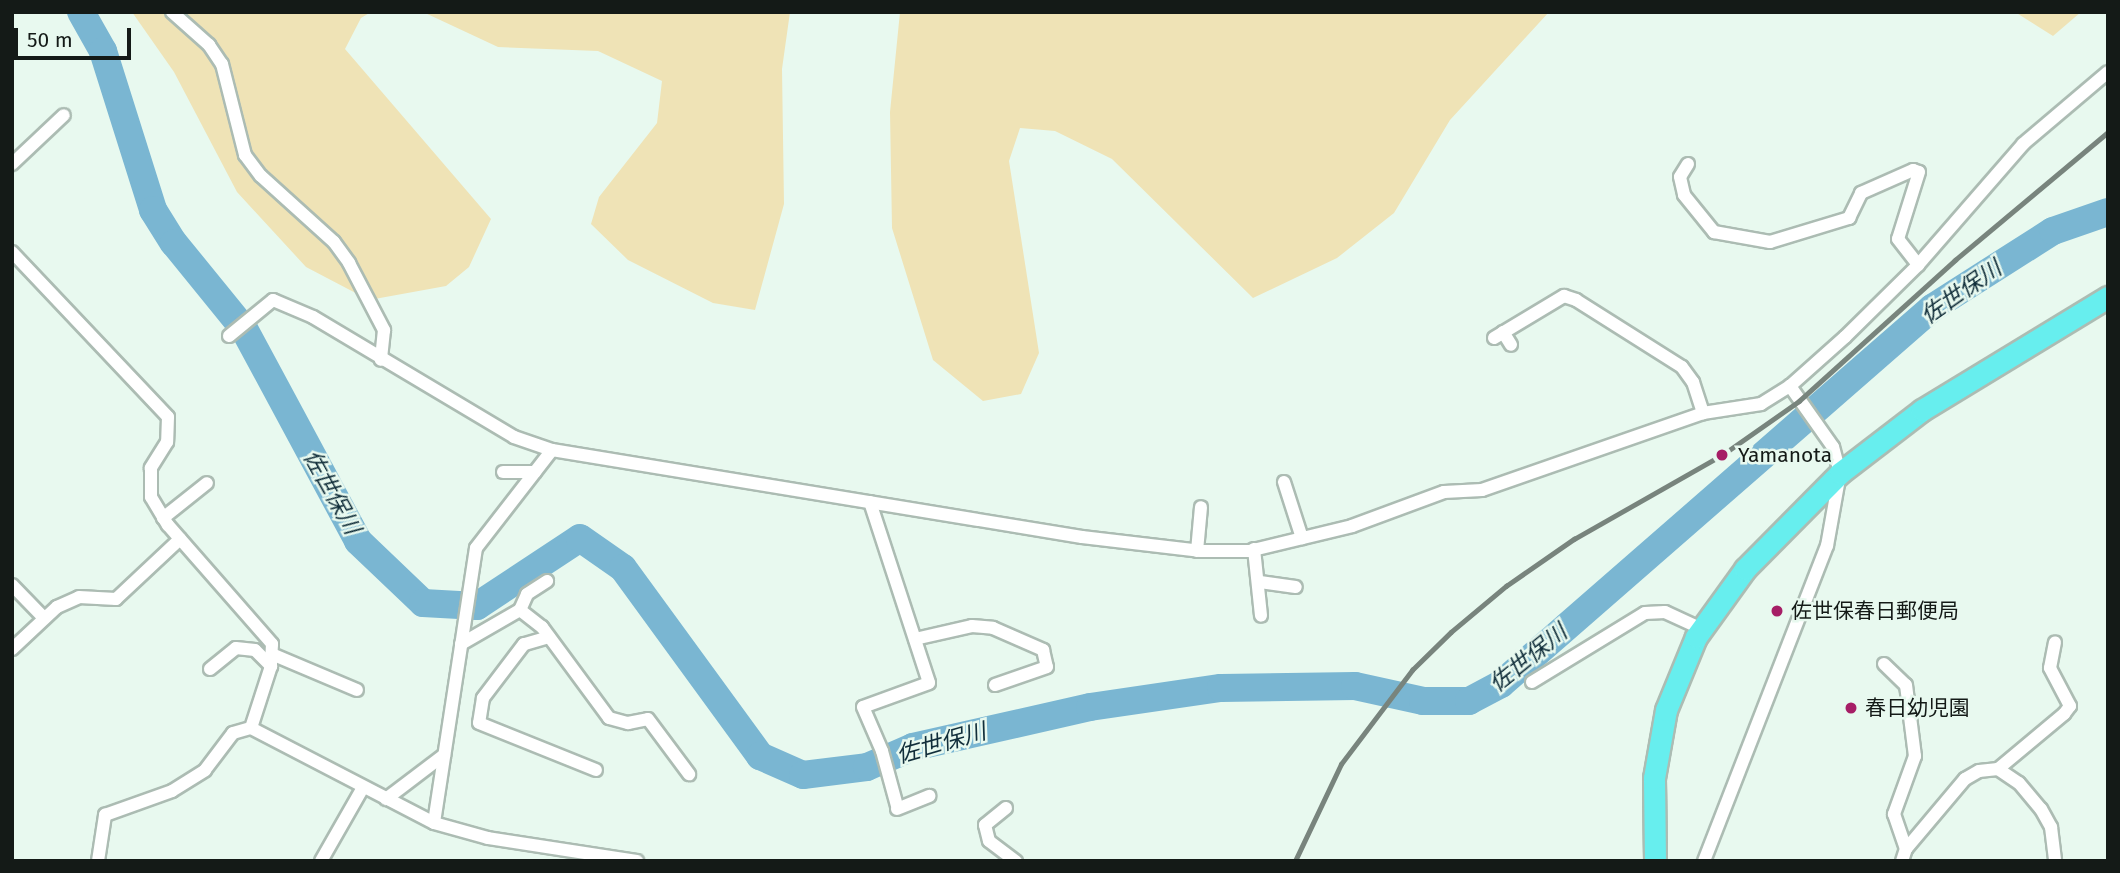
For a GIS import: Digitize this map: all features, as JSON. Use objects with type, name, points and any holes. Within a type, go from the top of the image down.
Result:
[{"type":"highway","points":[[1656,861],[1654,778],[1666,710],[1702,629],[1745,569],[1840,473],[1922,410],[2108,298]]},
{"type":"street","points":[[172,12],[209,45],[222,64],[245,155],[261,176],[334,242],[349,263],[384,330],[381,360]]},
{"type":"street","points":[[229,336],[256,311],[273,300],[291,305],[514,437],[552,450],[870,502],[1197,551],[1254,550],[1352,526],[1444,492],[1482,490],[1703,412],[1761,404],[1790,386],[1918,265],[2023,144],[2108,72]]},
{"type":"street","points":[[12,164],[64,115]]},
{"type":"street","points":[[1688,164],[1680,177],[1684,195],[1714,232],[1770,242],[1849,218],[1861,193],[1913,170],[1919,172],[1898,239],[1918,265]]},
{"type":"street","points":[[12,252],[168,417],[167,442],[151,468],[150,497],[180,539],[261,631],[273,660],[251,728]]},
{"type":"street","points":[[1511,345],[1498,335],[1564,296],[1576,300],[1682,367],[1693,382],[1703,412]]},
{"type":"street","points":[[1704,861],[1827,546],[1840,473],[1833,447],[1790,386]]},
{"type":"street","points":[[434,823],[476,548],[552,450]]},
{"type":"street","points":[[503,471],[535,472]]},
{"type":"street","points":[[163,518],[207,483]]},
{"type":"street","points":[[1282,488],[1302,538]]},
{"type":"street","points":[[870,502],[929,683],[863,707],[882,751],[897,808],[930,796]]},
{"type":"street","points":[[1197,551],[1201,508]]},
{"type":"street","points":[[12,649],[44,618],[79,597],[116,599],[180,539]]},
{"type":"street","points":[[1254,550],[1260,582],[1261,616]]},
{"type":"street","points":[[461,644],[520,610],[527,594],[547,581]]},
{"type":"street","points":[[1260,582],[1296,587]]},
{"type":"street","points":[[12,585],[44,618]]},
{"type":"street","points":[[520,610],[542,627],[609,718],[628,723],[648,719],[688,774]]},
{"type":"street","points":[[1532,682],[1645,613],[1665,612],[1702,629]]},
{"type":"street","points":[[915,639],[972,626],[993,628],[1043,650],[1047,667],[995,685]]},
{"type":"street","points":[[548,637],[524,644],[483,698],[479,723],[596,770]]},
{"type":"street","points":[[1904,855],[1965,779],[1979,771],[1998,769],[2070,706],[2050,668],[2055,642]]},
{"type":"street","points":[[210,669],[236,648],[255,650],[273,660],[357,690]]},
{"type":"street","points":[[1884,664],[1906,685],[1915,756],[1894,814],[1904,855]]},
{"type":"street","points":[[98,861],[105,815],[172,791],[205,771],[233,733],[251,728],[362,789],[434,823],[488,838],[637,861]]},
{"type":"street","points":[[386,799],[444,755]]},
{"type":"street","points":[[1998,769],[2020,783],[2041,808],[2051,827],[2056,861]]},
{"type":"street","points":[[320,861],[362,789]]},
{"type":"street","points":[[1006,808],[985,825],[989,841],[1016,861]]},
{"type":"shaded area","points":[[132,12],[371,12],[361,18],[345,49],[491,219],[469,267],[446,286],[369,300],[306,267],[237,192],[174,72]]},
{"type":"shaded area","points":[[423,12],[790,12],[782,69],[784,204],[755,310],[713,303],[628,260],[591,224],[599,197],[657,123],[662,81],[598,51],[498,47]]},
{"type":"shaded area","points":[[900,12],[1549,12],[1450,120],[1394,213],[1337,258],[1253,298],[1112,159],[1055,131],[1020,128],[1009,161],[1039,353],[1021,394],[983,401],[933,360],[892,228],[890,112]]},
{"type":"shaded area","points":[[2015,12],[2081,12],[2053,36]]},
{"type":"waterway","name":"佐世保川","points":[[81,12],[103,51],[153,210],[174,243],[244,329],[358,541],[423,603],[477,606],[580,538],[623,568],[760,756],[803,775],[867,767],[913,747],[1090,707],[1221,688],[1355,686],[1423,701],[1469,701],[1501,684],[1932,308],[2053,231],[2108,212]]},
{"type":"railway","points":[[1295,861],[1341,764],[1412,670],[1451,632],[1506,586],[1574,539],[1722,455],[1799,401],[1955,260],[2108,132]]},
{"type":"place","name":"Yamanota","points":[[1722,455]]},
{"type":"place","name":"佐世保春日郵便局","points":[[1777,611]]},
{"type":"place","name":"春日幼児園","points":[[1851,708]]}]
